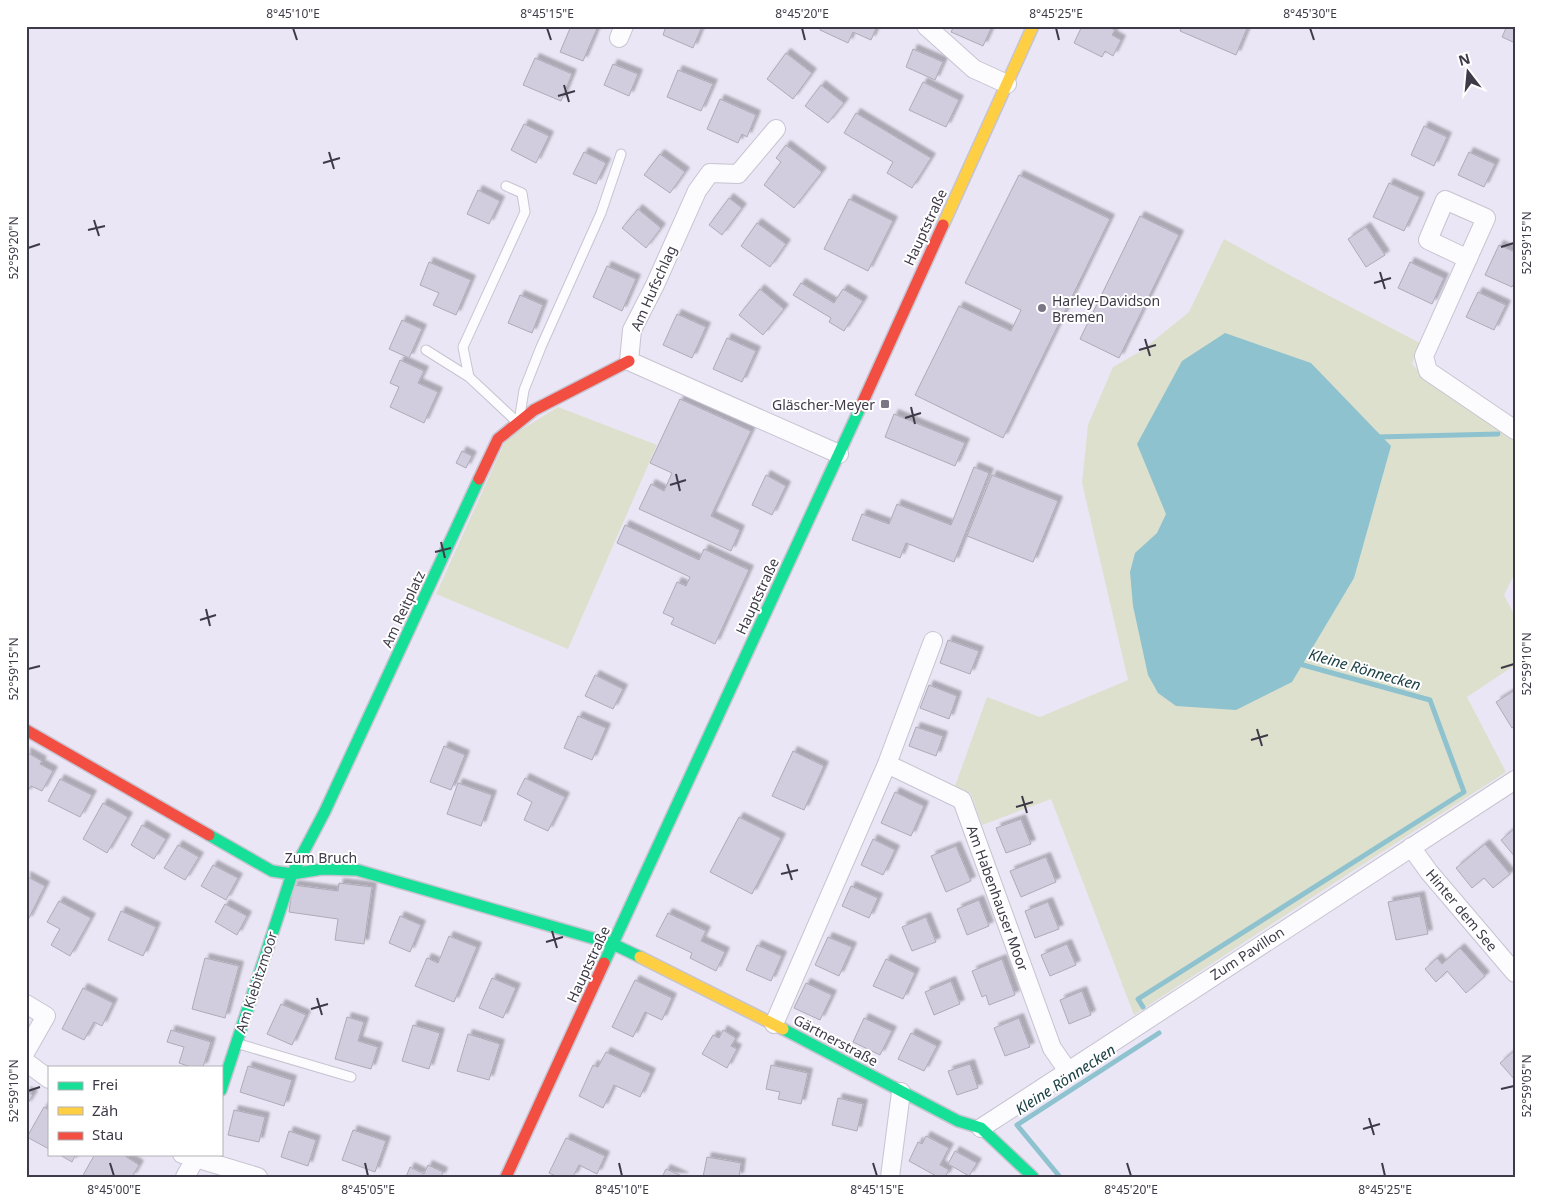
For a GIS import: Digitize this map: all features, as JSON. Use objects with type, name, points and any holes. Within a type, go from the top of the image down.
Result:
[{"type":"street","points":[[926,26],[974,69],[1007,84]]},
{"type":"street","name":"Hauptstraße","points":[[506,1177],[1033,26]]},
{"type":"street","name":"Am Hufschlag","points":[[629,361],[632,330],[655,285],[696,191],[710,172],[738,174],[776,129]]},
{"type":"street","points":[[1468,259],[1424,356],[1428,371],[1515,430]]},
{"type":"street","points":[[629,361],[838,454]]},
{"type":"street","name":"Am Reitplatz","points":[[292,874],[325,811],[498,439],[534,410],[629,361]]},
{"type":"street","points":[[774,1024],[888,764],[933,641]]},
{"type":"street","name":"Zum Bruch","points":[[26,730],[272,871],[292,874],[322,869],[357,870],[614,944]]},
{"type":"street","name":"Am Habenhauser Moor","points":[[888,764],[962,800],[1052,1048],[1068,1070]]},
{"type":"street","name":"Zum Pavillon","points":[[981,1128],[1515,780]]},
{"type":"street","name":"Hinter dem See","points":[[1412,847],[1429,872],[1515,973]]},
{"type":"street","name":"Am Kiebitzmoor","points":[[222,1087],[292,874]]},
{"type":"street","name":"Gärtnerstraße","points":[[614,944],[774,1024],[958,1122],[981,1128],[1033,1177]]},
{"type":"street","points":[[26,1004],[46,1016],[26,1051]]},
{"type":"street","points":[[26,1062],[48,1078]]},
{"type":"street","points":[[890,1177],[901,1092]]},
{"type":"street","points":[[185,1177],[192,1156],[258,1177]]},
{"type":"lane","points":[[518,423],[524,390],[541,347],[601,213],[621,154]]},
{"type":"lane","points":[[469,377],[463,347],[525,212],[522,193],[506,186]]},
{"type":"lane","points":[[426,350],[469,377],[518,423]]},
{"type":"lane","points":[[236,1043],[351,1077]]},
{"type":"green space","points":[[1224,239],[1420,343],[1412,364],[1432,385],[1515,438],[1515,573],[1504,595],[1515,616],[1515,665],[1467,697],[1506,772],[1134,1015],[1051,799],[982,825],[971,794],[955,786],[987,697],[1040,717],[1128,680],[1082,483],[1088,425],[1113,367],[1141,351],[1189,312]]},
{"type":"green space","points":[[558,407],[657,445],[568,649],[436,594],[506,439]]},
{"type":"water","points":[[1225,333],[1311,363],[1391,446],[1354,578],[1292,682],[1236,710],[1176,706],[1158,693],[1148,675],[1133,606],[1130,572],[1135,553],[1157,533],[1166,514],[1137,444],[1182,361]]},
{"type":"building","points":[[571,26],[598,26],[583,61],[560,52]]},
{"type":"building","points":[[666,26],[702,26],[693,48],[663,35]]},
{"type":"building","points":[[821,26],[877,26],[871,40],[853,32],[848,43],[820,30]]},
{"type":"building","points":[[954,26],[992,26],[983,46],[951,32]]},
{"type":"building","points":[[1082,26],[1107,26],[1115,30],[1112,35],[1121,40],[1113,56],[1105,51],[1102,57],[1074,43]]},
{"type":"building","points":[[1182,26],[1248,26],[1236,55],[1180,31]]},
{"type":"building","points":[[1507,26],[1515,26],[1515,43],[1502,37]]},
{"type":"building","points":[[913,49],[943,62],[935,80],[906,67]]},
{"type":"building","points":[[786,53],[812,73],[793,99],[767,79]]},
{"type":"building","points":[[535,58],[572,74],[561,101],[523,85]]},
{"type":"building","points":[[613,64],[638,74],[629,96],[604,85]]},
{"type":"building","points":[[678,70],[713,84],[701,111],[667,97]]},
{"type":"building","points":[[923,82],[959,100],[946,127],[909,110]]},
{"type":"building","points":[[821,85],[844,103],[828,123],[805,106]]},
{"type":"building","points":[[720,99],[756,115],[747,137],[742,134],[738,143],[707,129]]},
{"type":"building","points":[[856,113],[931,158],[912,188],[887,173],[893,162],[844,133]]},
{"type":"building","points":[[524,124],[549,136],[536,163],[511,150]]},
{"type":"building","points":[[1424,126],[1447,137],[1434,166],[1411,155]]},
{"type":"building","points":[[786,145],[822,172],[794,208],[764,185],[781,162],[776,158]]},
{"type":"building","points":[[584,152],[606,163],[596,184],[573,174]]},
{"type":"building","points":[[1469,152],[1495,164],[1484,187],[1458,175]]},
{"type":"building","points":[[660,154],[685,172],[670,193],[644,175]]},
{"type":"building","name":"Harley-Davidson Bremen","points":[[1019,175],[1110,219],[1003,438],[915,395],[959,306],[1011,331],[1021,310],[965,283]]},
{"type":"building","points":[[1389,183],[1420,197],[1404,231],[1373,217]]},
{"type":"building","points":[[478,190],[500,201],[489,224],[467,214]]},
{"type":"building","points":[[729,198],[742,208],[722,235],[709,225]]},
{"type":"building","points":[[849,199],[893,221],[868,271],[824,249]]},
{"type":"building","points":[[638,209],[661,228],[646,248],[622,228]]},
{"type":"building","points":[[1140,216],[1179,235],[1119,358],[1080,339]]},
{"type":"building","points":[[757,223],[786,244],[770,267],[741,246]]},
{"type":"building","points":[[1366,227],[1385,255],[1366,267],[1348,239]]},
{"type":"building","points":[[1499,245],[1515,252],[1515,281],[1512,287],[1485,275]]},
{"type":"building","points":[[429,262],[471,280],[456,315],[433,305],[439,293],[420,285]]},
{"type":"building","points":[[1410,262],[1444,278],[1432,304],[1398,288]]},
{"type":"building","points":[[607,266],[636,279],[622,311],[593,297]]},
{"type":"building","points":[[801,283],[834,303],[843,289],[863,301],[844,331],[829,322],[831,318],[793,295]]},
{"type":"building","points":[[760,289],[784,309],[763,335],[739,315]]},
{"type":"building","points":[[1478,292],[1506,305],[1494,330],[1466,317]]},
{"type":"building","points":[[520,295],[543,305],[532,333],[508,323]]},
{"type":"building","points":[[677,314],[706,327],[692,358],[663,345]]},
{"type":"building","points":[[402,320],[422,329],[409,358],[389,349]]},
{"type":"building","points":[[727,338],[756,351],[742,382],[713,369]]},
{"type":"building","points":[[400,360],[424,371],[418,383],[438,392],[424,423],[390,407],[399,387],[390,383]]},
{"type":"building","points":[[680,399],[751,431],[711,516],[740,530],[731,551],[639,509],[651,484],[664,491],[672,473],[650,463]]},
{"type":"building","points":[[894,414],[965,443],[955,466],[885,437]]},
{"type":"building","points":[[462,451],[472,456],[466,468],[456,463]]},
{"type":"building","points":[[974,467],[989,473],[954,562],[906,543],[900,558],[852,540],[862,514],[889,524],[897,504],[951,525]]},
{"type":"building","points":[[766,475],[786,486],[772,515],[752,505]]},
{"type":"building","points":[[992,475],[1058,501],[1033,562],[967,536]]},
{"type":"building","points":[[625,525],[699,560],[704,549],[749,570],[715,644],[671,624],[674,618],[663,613],[677,582],[686,586],[690,577],[617,543]]},
{"type":"building","points":[[948,640],[979,651],[970,674],[940,663]]},
{"type":"building","points":[[595,675],[623,689],[613,709],[585,696]]},
{"type":"building","points":[[929,685],[957,696],[949,719],[920,708]]},
{"type":"building","points":[[1515,690],[1515,726],[1512,728],[1496,702]]},
{"type":"building","points":[[578,716],[606,728],[592,760],[564,748]]},
{"type":"building","points":[[916,727],[943,736],[936,756],[909,746]]},
{"type":"building","points":[[444,746],[465,755],[451,790],[430,782]]},
{"type":"building","points":[[793,751],[824,766],[804,810],[772,796]]},
{"type":"building","points":[[26,752],[42,761],[40,764],[53,771],[42,791],[31,786],[26,794]]},
{"type":"building","points":[[525,778],[565,797],[548,831],[524,820],[532,802],[517,794]]},
{"type":"building","points":[[60,779],[92,795],[80,817],[48,801]]},
{"type":"building","points":[[458,783],[492,795],[481,826],[447,814]]},
{"type":"building","points":[[895,792],[924,806],[911,836],[881,823]]},
{"type":"building","points":[[103,803],[128,817],[107,853],[83,839]]},
{"type":"building","points":[[739,817],[781,838],[752,894],[710,872]]},
{"type":"building","points":[[1021,819],[1031,844],[1006,853],[996,828]]},
{"type":"building","points":[[142,825],[166,839],[154,859],[131,845]]},
{"type":"building","points":[[1515,828],[1515,857],[1501,840]]},
{"type":"building","points":[[873,839],[895,850],[883,875],[861,865]]},
{"type":"building","points":[[1485,844],[1510,874],[1493,888],[1484,878],[1472,888],[1456,868]]},
{"type":"building","points":[[178,845],[199,857],[185,880],[164,868]]},
{"type":"building","points":[[956,846],[971,881],[946,892],[931,856]]},
{"type":"building","points":[[1046,857],[1056,882],[1021,897],[1010,871]]},
{"type":"building","points":[[213,865],[238,878],[226,900],[201,886]]},
{"type":"building","points":[[26,876],[45,886],[28,920],[26,920]]},
{"type":"building","points":[[339,883],[372,887],[364,944],[335,940],[338,919],[289,912],[293,885],[338,891]]},
{"type":"building","points":[[851,886],[878,898],[869,918],[842,906]]},
{"type":"building","points":[[1420,896],[1428,934],[1396,940],[1388,902]]},
{"type":"building","points":[[979,900],[989,926],[967,935],[957,909]]},
{"type":"building","points":[[59,901],[91,918],[70,956],[51,945],[60,929],[47,922]]},
{"type":"building","points":[[1048,902],[1059,929],[1035,938],[1025,911]]},
{"type":"building","points":[[225,904],[247,916],[237,935],[215,922]]},
{"type":"building","points":[[121,911],[156,927],[143,956],[108,940]]},
{"type":"building","points":[[668,913],[706,931],[701,941],[725,952],[716,971],[690,958],[692,953],[656,936]]},
{"type":"building","points":[[400,916],[421,925],[410,952],[389,943]]},
{"type":"building","points":[[926,917],[936,942],[912,951],[902,927]]},
{"type":"building","points":[[449,936],[477,947],[454,1002],[415,986],[427,958],[438,963]]},
{"type":"building","points":[[828,937],[852,947],[839,976],[815,965]]},
{"type":"building","points":[[1067,944],[1076,965],[1050,976],[1041,955]]},
{"type":"building","points":[[757,945],[782,956],[771,981],[746,970]]},
{"type":"building","points":[[1460,948],[1485,976],[1466,993],[1447,971],[1436,982],[1425,969],[1437,958],[1442,964]]},
{"type":"building","points":[[205,958],[239,966],[225,1018],[192,1009]]},
{"type":"building","points":[[886,959],[915,973],[903,999],[873,986]]},
{"type":"building","points":[[1002,959],[1015,995],[989,1005],[986,995],[982,997],[972,971]]},
{"type":"building","points":[[492,978],[516,988],[503,1018],[479,1008]]},
{"type":"building","points":[[635,980],[672,998],[662,1020],[645,1012],[633,1037],[612,1027]]},
{"type":"building","points":[[951,981],[960,1004],[934,1015],[925,992]]},
{"type":"building","points":[[806,983],[832,995],[820,1020],[794,1008]]},
{"type":"building","points":[[83,988],[113,1003],[102,1026],[94,1022],[84,1040],[62,1029]]},
{"type":"building","points":[[1082,991],[1091,1015],[1069,1024],[1060,1000]]},
{"type":"building","points":[[281,1004],[306,1015],[292,1045],[267,1034]]},
{"type":"building","points":[[347,1017],[364,1022],[358,1041],[378,1047],[371,1069],[335,1059]]},
{"type":"building","points":[[864,1018],[892,1031],[880,1055],[853,1042]]},
{"type":"building","points":[[1019,1018],[1030,1047],[1005,1056],[994,1028]]},
{"type":"building","points":[[413,1025],[440,1033],[429,1069],[402,1061]]},
{"type":"building","points":[[171,1030],[211,1042],[203,1066],[188,1066],[179,1063],[184,1047],[167,1042]]},
{"type":"building","points":[[723,1030],[736,1038],[731,1046],[737,1049],[727,1068],[702,1054],[713,1035],[719,1038]]},
{"type":"building","points":[[911,1033],[937,1046],[924,1071],[898,1059]]},
{"type":"building","points":[[468,1034],[500,1044],[489,1080],[457,1071]]},
{"type":"building","points":[[1515,1050],[1515,1080],[1500,1063]]},
{"type":"building","points":[[606,1052],[651,1073],[640,1097],[614,1085],[603,1108],[579,1096],[593,1065],[598,1067]]},
{"type":"building","points":[[970,1064],[978,1088],[957,1095],[948,1071]]},
{"type":"building","points":[[771,1065],[808,1073],[801,1104],[778,1099],[780,1092],[766,1089]]},
{"type":"building","points":[[248,1066],[292,1080],[284,1106],[240,1092]]},
{"type":"building","points":[[26,1091],[33,1095],[26,1106]]},
{"type":"building","points":[[838,1098],[863,1104],[857,1131],[832,1125]]},
{"type":"building","points":[[44,1107],[48,1109],[48,1148],[27,1137]]},
{"type":"building","points":[[234,1110],[265,1117],[259,1142],[228,1135]]},
{"type":"building","points":[[353,1130],[386,1141],[375,1172],[342,1160]]},
{"type":"building","points":[[289,1131],[316,1140],[308,1166],[281,1157]]},
{"type":"building","points":[[926,1136],[949,1148],[940,1165],[949,1170],[945,1177],[938,1177],[909,1161],[918,1142],[922,1144]]},
{"type":"building","points":[[566,1138],[605,1156],[597,1174],[579,1165],[573,1177],[558,1177],[549,1173]]},
{"type":"building","points":[[955,1151],[977,1163],[969,1176],[948,1164]]},
{"type":"building","points":[[62,1156],[75,1156],[72,1162]]},
{"type":"building","points":[[94,1156],[125,1156],[139,1165],[132,1177],[82,1177]]},
{"type":"building","points":[[707,1157],[741,1163],[739,1177],[703,1177]]},
{"type":"building","points":[[428,1165],[443,1172],[441,1177],[406,1177],[410,1167],[424,1174]]},
{"type":"building","points":[[666,1169],[684,1177],[662,1177]]},
{"type":"waterway","name":"Kleine Rönnecken","points":[[1377,437],[1498,434]]},
{"type":"waterway","name":"Kleine Rönnecken","points":[[1143,1007],[1138,999],[1464,792],[1430,700],[1296,663]]},
{"type":"waterway","name":"Kleine Rönnecken","points":[[1060,1177],[1017,1125],[1159,1033]]},
{"type":"traffic: fast","points":[[604,963],[861,406]]},
{"type":"traffic: fast","points":[[222,1087],[292,874],[325,811],[479,479]]},
{"type":"traffic: fast","points":[[209,835],[272,871],[292,874],[322,869],[357,870],[613,944],[640,957]]},
{"type":"traffic: fast","points":[[783,1029],[958,1121],[981,1128],[1033,1177]]},
{"type":"traffic: slow","points":[[943,225],[1033,26]]},
{"type":"traffic: slow","points":[[640,957],[783,1029]]},
{"type":"traffic: jam","points":[[861,406],[943,225]]},
{"type":"traffic: jam","points":[[479,479],[498,439],[534,410],[629,361]]},
{"type":"traffic: jam","points":[[26,730],[209,835]]},
{"type":"traffic: jam","points":[[506,1177],[604,963]]},
{"type":"place","name":"Harley-Davidson Bremen","points":[[1042,308]]},
{"type":"place","name":"Gläscher-Meyer","points":[[885,404]]}]
